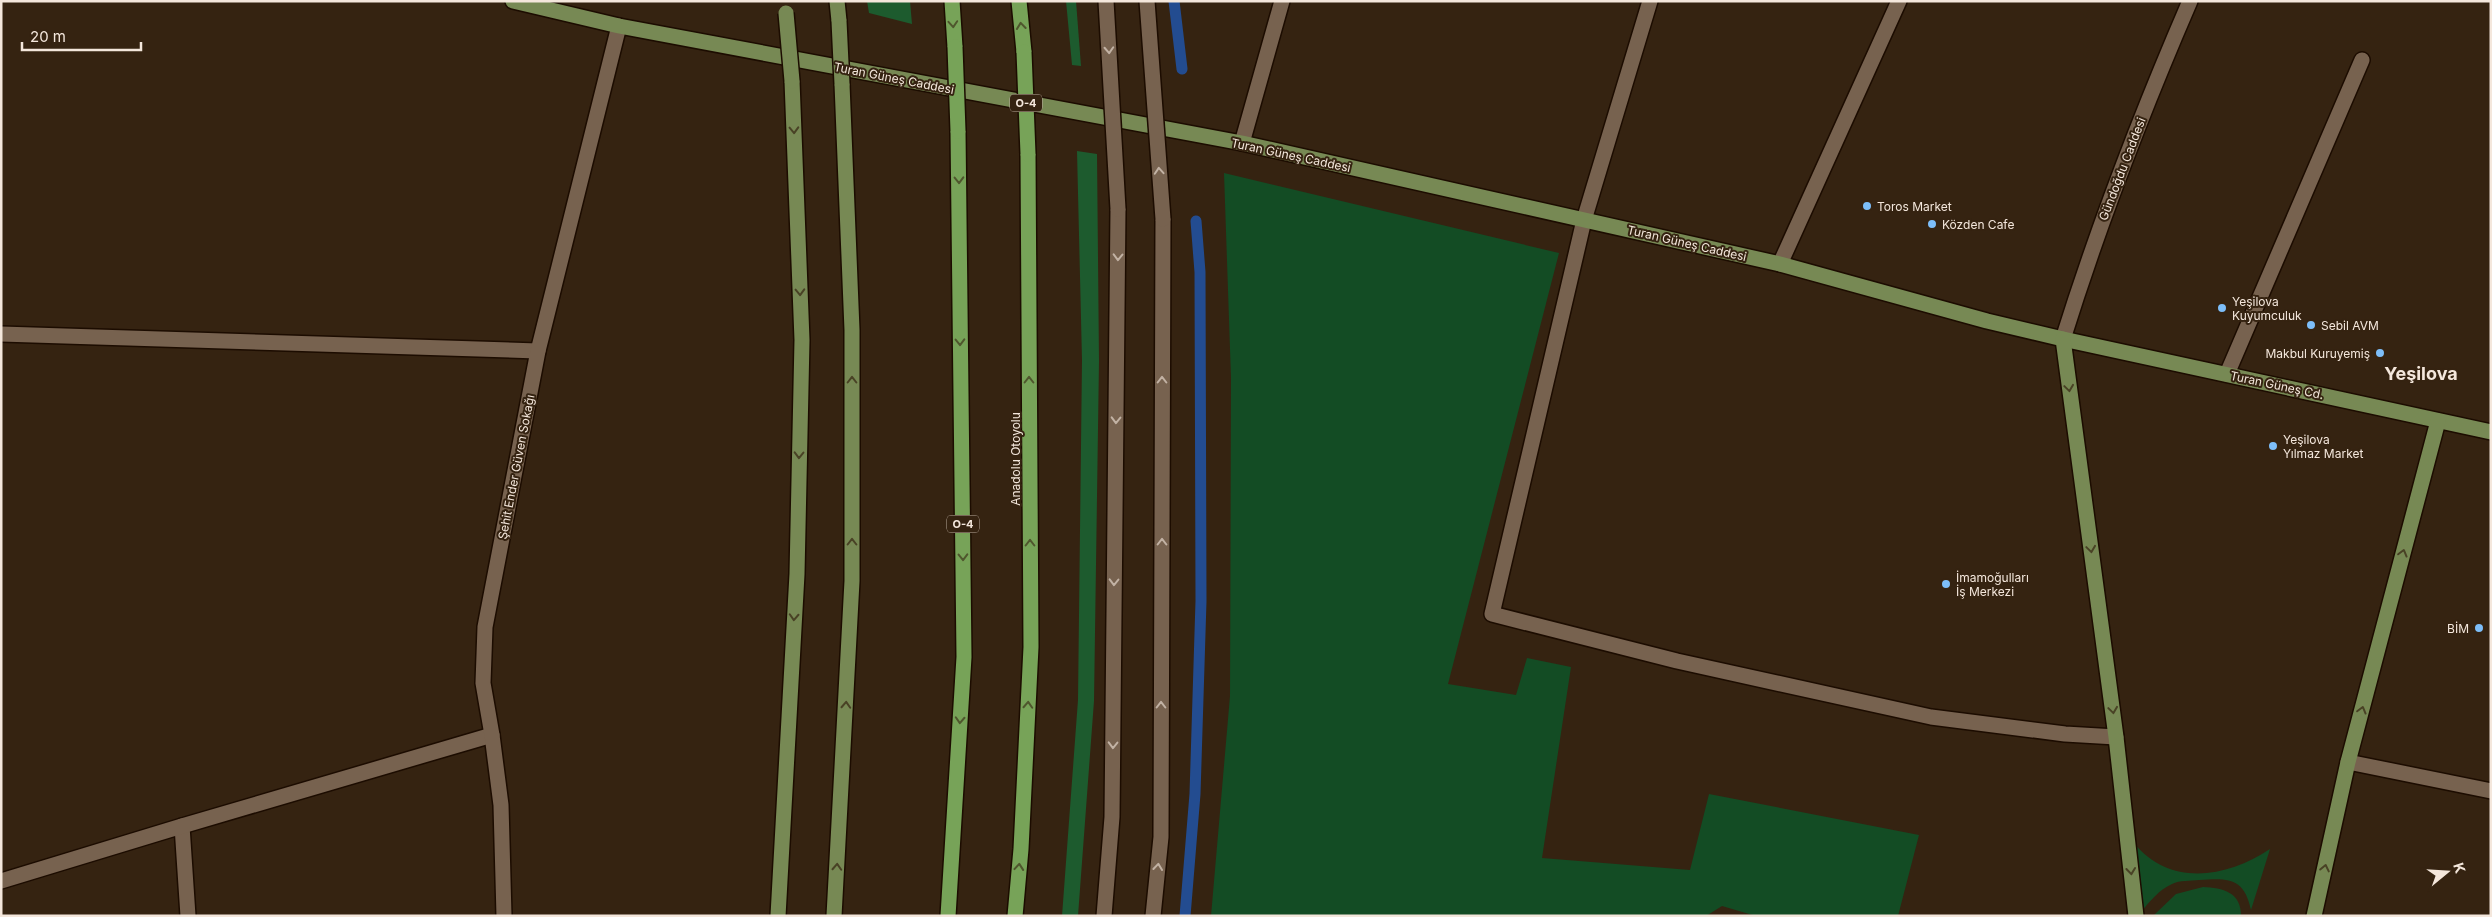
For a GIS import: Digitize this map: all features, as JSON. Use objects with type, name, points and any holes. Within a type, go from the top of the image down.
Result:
[{"type":"highway","name":"O-4","points":[[948,916],[964,658],[958,131],[952,1]]},
{"type":"highway","name":"Anadolu Otoyolu","points":[[1015,916],[1021,849],[1031,647],[1028,154],[1024,52],[1019,1]]},
{"type":"main road","name":"Turan Güneş Caddesi","points":[[514,1],[619,26],[1242,143],[1780,264],[1987,321],[2062,339]]},
{"type":"main road","points":[[834,916],[852,581],[852,330],[837,1]]},
{"type":"main road","points":[[778,916],[796,574],[802,340],[792,81],[785,7]]},
{"type":"main road","points":[[2062,339],[2116,737],[2136,916]]},
{"type":"main road","name":"Turan Güneş Cd.","points":[[2062,339],[2491,432]]},
{"type":"main road","points":[[2314,916],[2348,762],[2438,421]]},
{"type":"street","points":[[1104,916],[1112,817],[1118,209],[1106,1]]},
{"type":"street","points":[[1147,1],[1163,219],[1161,837],[1153,916]]},
{"type":"street","points":[[1242,143],[1282,1]]},
{"type":"street","points":[[1650,1],[1584,220],[1492,614],[1677,661],[1931,717],[2065,734],[2116,737]]},
{"type":"street","points":[[1780,264],[1899,1]]},
{"type":"street","name":"Gündoğdu Caddesi","points":[[2062,339],[2095,236],[2155,82],[2190,1]]},
{"type":"street","name":"Şehit Ender Güven Sokağı","points":[[504,916],[501,805],[483,683],[485,627],[538,351],[619,26]]},
{"type":"street","points":[[2227,374],[2362,60]]},
{"type":"street","points":[[1,334],[538,351]]},
{"type":"street","points":[[1,881],[492,735]]},
{"type":"street","points":[[2348,762],[2491,791]]},
{"type":"street","points":[[182,826],[188,916]]},
{"type":"green space","points":[[867,1],[910,1],[912,24],[869,13]]},
{"type":"green space","points":[[1066,1],[1076,1],[1081,66],[1072,65]]},
{"type":"green space","points":[[1077,151],[1097,154],[1099,361],[1094,701],[1078,916],[1062,916],[1078,700],[1082,360]]},
{"type":"green space","points":[[1224,173],[1559,253],[1448,684],[1516,695],[1527,658],[1571,667],[1542,858],[1690,870],[1709,794],[1919,835],[1898,916],[1756,916],[1722,906],[1706,916],[1211,916],[1230,696],[1231,378]]},
{"type":"green space","points":[[2134,843],[2148,857],[2164,867],[2181,872],[2199,873],[2236,866],[2270,849],[2251,910],[2248,899],[2239,885],[2226,880],[2209,879],[2182,881],[2167,886],[2141,912]]},
{"type":"green space","points":[[2203,887],[2224,890],[2230,893],[2238,901],[2241,916],[2153,916],[2176,894]]},
{"type":"waterway","points":[[1174,1],[1182,69]]},
{"type":"waterway","points":[[1185,916],[1195,794],[1201,601],[1200,272],[1196,221]]},
{"type":"place","name":"Toros Market","points":[[1867,206]]},
{"type":"place","name":"Közden Cafe","points":[[1932,224]]},
{"type":"place","name":"Yeşilova Kuyumculuk","points":[[2222,308]]},
{"type":"place","name":"Sebil AVM","points":[[2311,325]]},
{"type":"place","name":"Makbul Kuruyemiş","points":[[2380,353]]},
{"type":"place","name":"Yeşilova Yılmaz Market","points":[[2273,446]]},
{"type":"place","name":"İmamoğulları İş Merkezi","points":[[1946,584]]},
{"type":"place","name":"BİM","points":[[2479,628]]},
{"type":"district","name":"Yeşilova","points":[[2421,373]]}]
